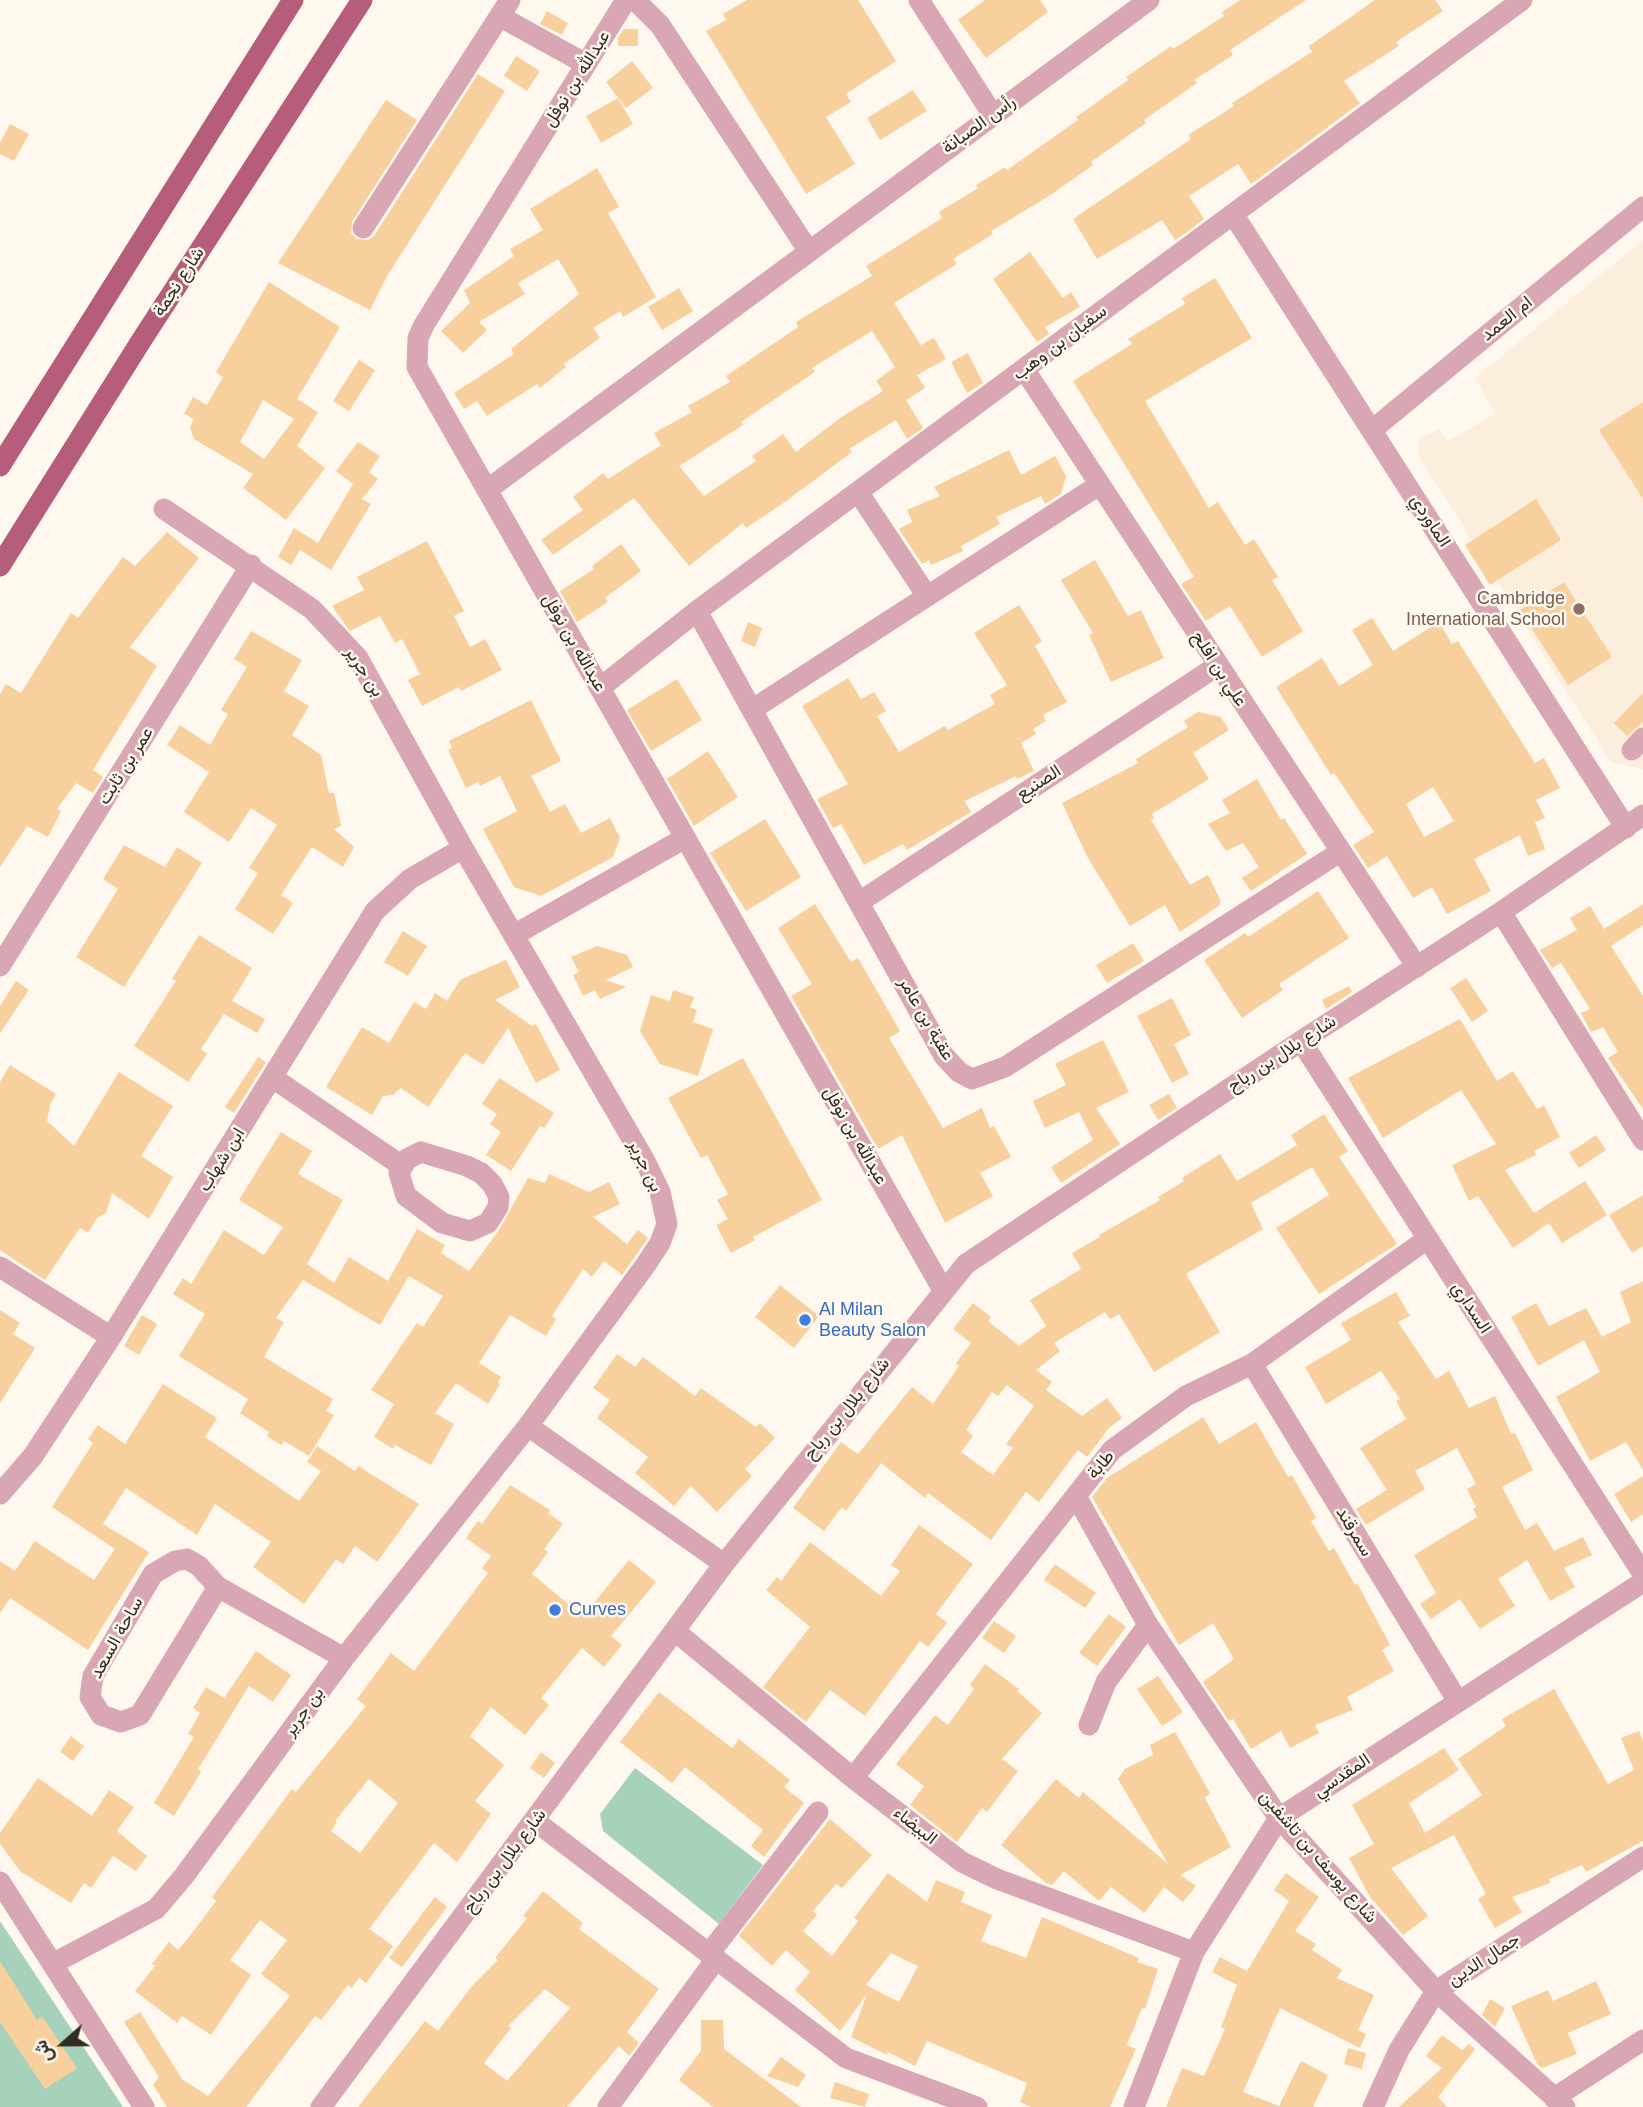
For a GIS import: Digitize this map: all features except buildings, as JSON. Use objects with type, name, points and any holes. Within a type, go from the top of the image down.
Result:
[{"type":"main road","points":[[0,466],[293,0]]},
{"type":"main road","name":"شارع نجمة","points":[[0,566],[141,341],[362,0]]},
{"type":"street","name":"عبدالله بن نوفل","points":[[626,0],[418,338],[418,367],[943,1290]]},
{"type":"street","points":[[635,0],[660,25],[808,250]]},
{"type":"street","points":[[919,0],[993,114]]},
{"type":"street","name":"رأس الصبانة","points":[[487,490],[1149,0]]},
{"type":"street","name":"سفيان بن وهب","points":[[600,688],[697,611],[1522,0]]},
{"type":"street","points":[[363,228],[506,8],[586,64]]},
{"type":"street","name":"ام العمد","points":[[1372,430],[1643,207]]},
{"type":"street","name":"الماوردي","points":[[1233,214],[1372,430],[1635,822]]},
{"type":"street","name":"علي بن افلح","points":[[1024,369],[1417,967]]},
{"type":"street","points":[[753,709],[1099,485]]},
{"type":"street","points":[[858,492],[928,596]]},
{"type":"street","name":"بن جرير","points":[[54,1963],[156,1909],[184,1876],[344,1658],[528,1426],[648,1263],[667,1224],[660,1192],[645,1160],[463,848],[358,658],[312,609],[251,565],[164,509]]},
{"type":"street","name":"عمر بن ثابت","points":[[0,966],[251,565]]},
{"type":"street","name":"عقبة بن عامر","points":[[697,611],[944,1056],[959,1072],[972,1079],[1005,1066],[1340,852]]},
{"type":"street","name":"الصنيع","points":[[860,901],[1217,666]]},
{"type":"street","name":"شارع بلال بن رباح","points":[[321,2107],[724,1564],[966,1264],[1635,822]]},
{"type":"street","points":[[514,935],[685,838]]},
{"type":"street","name":"ابن شهاب","points":[[0,1494],[33,1456],[111,1337],[375,911],[410,879],[463,848]]},
{"type":"street","points":[[1501,912],[1643,1140]]},
{"type":"street","name":"السداري","points":[[1301,1041],[1643,1574]]},
{"type":"street","points":[[273,1078],[402,1166]]},
{"type":"street","points":[[429,1152],[481,1172],[499,1197],[494,1216],[488,1223],[470,1231],[442,1223],[406,1196],[399,1181],[402,1166],[414,1155],[429,1152]]},
{"type":"street","name":"طابة","points":[[853,1778],[1112,1450],[1186,1396],[1252,1364],[1427,1239]]},
{"type":"street","points":[[0,1267],[111,1337]]},
{"type":"street","name":"سمرقند","points":[[1252,1364],[1457,1700]]},
{"type":"street","points":[[528,1426],[724,1564]]},
{"type":"street","name":"شارع يوسف بن تاشفين","points":[[1076,1496],[1148,1625],[1279,1818],[1436,1991],[1559,2102]]},
{"type":"street","name":"ساحة السعد","points":[[218,1587],[140,1715],[121,1722],[101,1715],[90,1697],[93,1676],[153,1574],[163,1566],[187,1559],[205,1570],[218,1587],[344,1658]]},
{"type":"street","name":"المقدسي","points":[[1134,2107],[1194,1952],[1279,1818],[1457,1700],[1643,1582]]},
{"type":"street","points":[[1089,1726],[1106,1682],[1148,1625]]},
{"type":"street","name":"البيضاء","points":[[675,1631],[853,1778],[962,1862],[997,1879],[1194,1952]]},
{"type":"street","points":[[608,2107],[712,1957],[818,1812]]},
{"type":"street","points":[[535,1821],[846,2057],[977,2107]]},
{"type":"street","name":"جمال الدين","points":[[1373,2107],[1399,2050],[1436,1991],[1643,1857]]},
{"type":"street","points":[[0,1882],[144,2107]]},
{"type":"street","points":[[1559,2102],[1643,2040]]},
{"type":"shaded area","name":"Cambridge International School","points":[[1643,240],[1643,769],[1611,762],[1418,455],[1419,438],[1440,429],[1447,442],[1495,414],[1475,378]]},
{"type":"green space","points":[[635,1768],[763,1865],[719,1924],[603,1831],[600,1814]]},
{"type":"green space","points":[[0,1921],[123,2107],[0,2107]]},
{"type":"place","name":"Cambridge International School","points":[[1579,609]]},
{"type":"place","name":"Al Milan Beauty Salon","points":[[805,1320]]},
{"type":"place","name":"Curves","points":[[555,1610]]}]
